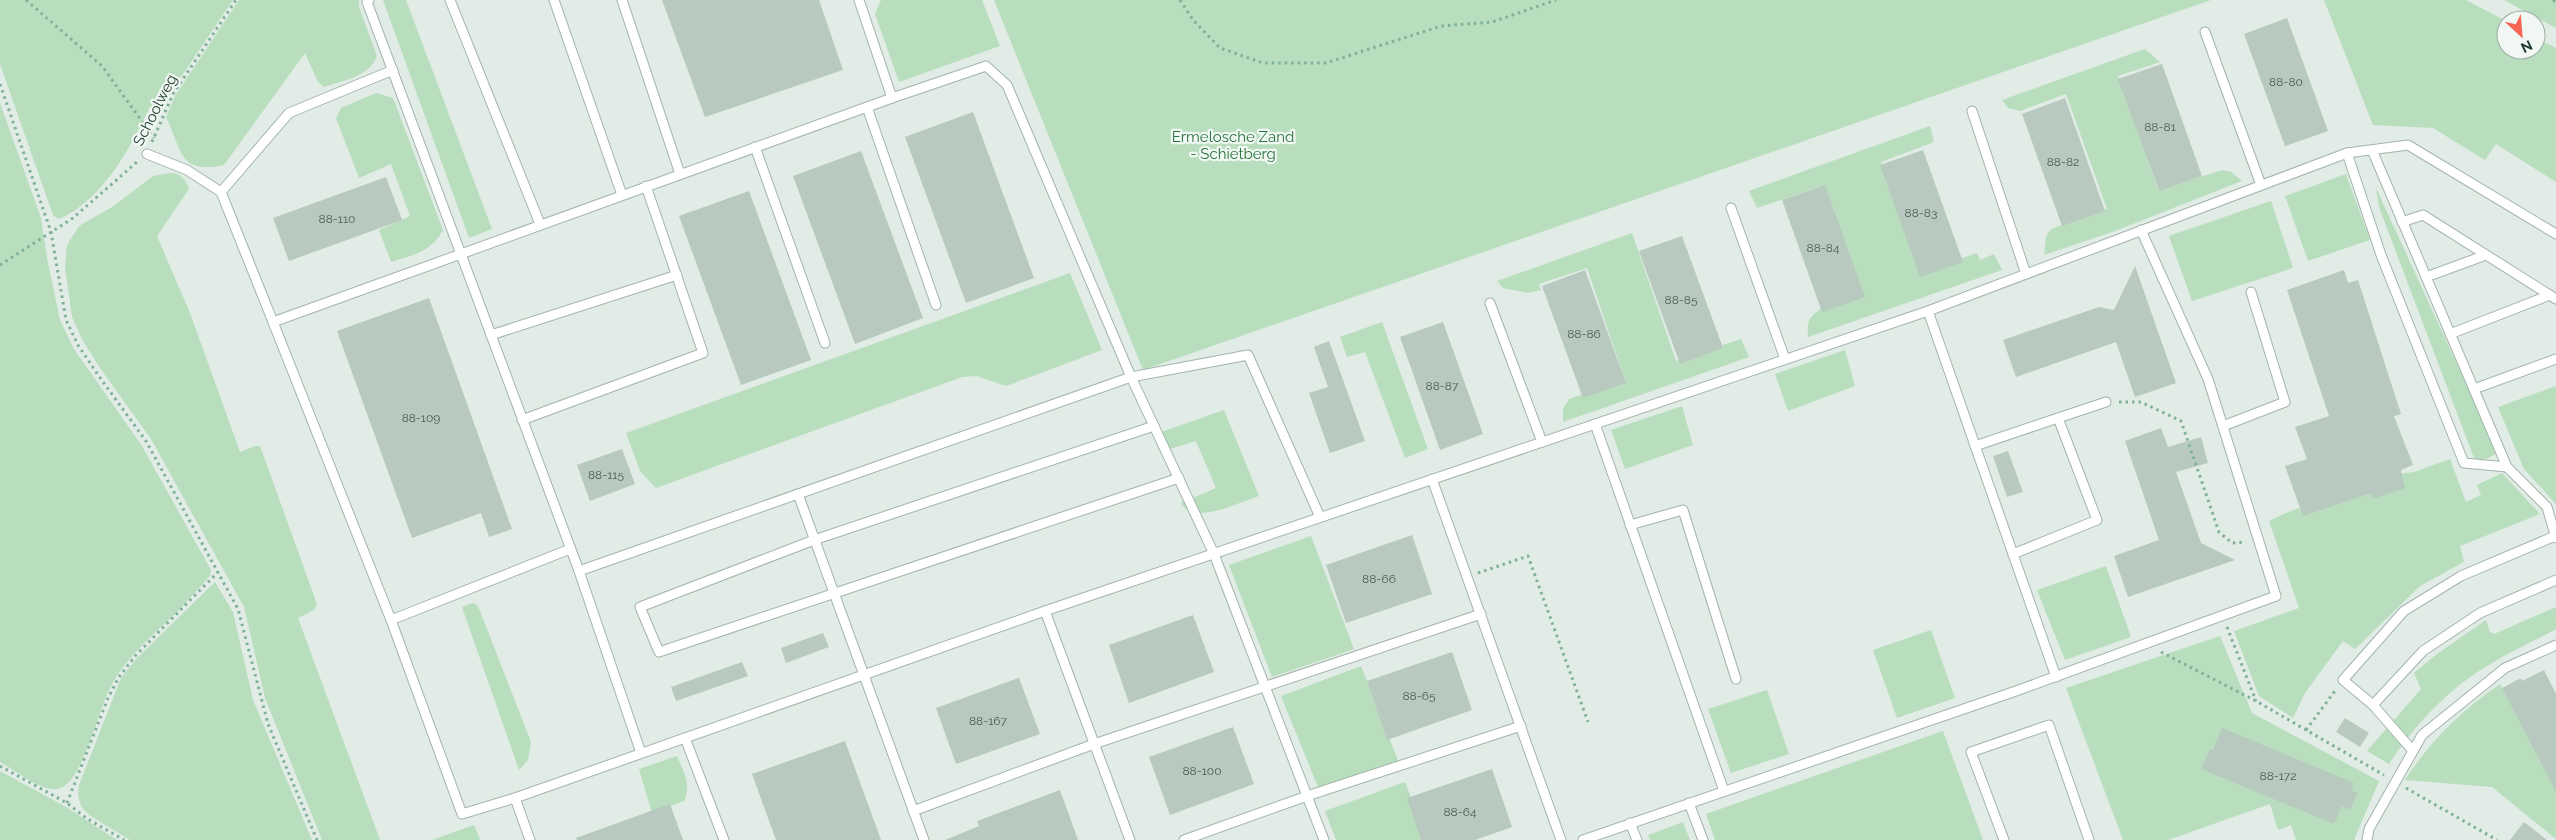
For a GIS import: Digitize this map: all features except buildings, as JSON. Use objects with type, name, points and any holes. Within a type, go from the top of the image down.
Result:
[{"type":"lane","points":[[369,0],[368,2],[490,336],[579,571],[641,753]]},
{"type":"lane","points":[[450,0],[540,224]]},
{"type":"lane","points":[[554,0],[622,195]]},
{"type":"lane","points":[[622,0],[680,174]]},
{"type":"lane","points":[[859,0],[892,98]]},
{"type":"lane","points":[[2205,32],[2261,186]]},
{"type":"lane","points":[[273,322],[540,224],[986,66],[1007,85],[1131,377],[1214,554],[1324,840]]},
{"type":"lane","points":[[221,192],[289,113],[393,70]]},
{"type":"lane","points":[[866,107],[936,305]]},
{"type":"lane","points":[[1972,111],[2026,274]]},
{"type":"lane","points":[[147,154],[187,170],[221,192],[391,620],[462,814],[515,798],[1045,611],[1928,310],[2347,153],[2408,145],[2556,234]]},
{"type":"lane","points":[[755,147],[825,343]]},
{"type":"lane","points":[[2372,150],[2507,467],[2547,507],[2556,537],[2461,576],[2404,611],[2343,680],[2373,705],[2413,751]]},
{"type":"lane","points":[[2347,153],[2381,255],[2464,463],[2507,467]]},
{"type":"lane","points":[[522,420],[703,353],[646,186]]},
{"type":"lane","points":[[1730,208],[1785,359]]},
{"type":"lane","points":[[2402,222],[2423,215],[2553,297]]},
{"type":"lane","points":[[1583,840],[2056,677],[2276,596],[2208,379],[2142,230]]},
{"type":"lane","points":[[2426,277],[2486,255]]},
{"type":"lane","points":[[490,336],[677,275]]},
{"type":"lane","points":[[2223,426],[2285,402],[2251,292]]},
{"type":"lane","points":[[2450,334],[2553,297]]},
{"type":"lane","points":[[1490,304],[1542,442]]},
{"type":"lane","points":[[1928,310],[2056,677]]},
{"type":"lane","points":[[579,571],[1131,377],[1248,355],[1320,517]]},
{"type":"lane","points":[[2474,389],[2556,359]]},
{"type":"lane","points":[[1975,446],[2106,402]]},
{"type":"lane","points":[[2013,554],[2097,520],[2058,418]]},
{"type":"lane","points":[[1595,424],[1724,791]]},
{"type":"lane","points":[[1154,426],[814,540],[640,607],[659,652],[1178,478]]},
{"type":"lane","points":[[1432,479],[1561,840]]},
{"type":"lane","points":[[798,494],[862,676],[924,840]]},
{"type":"lane","points":[[1630,524],[1683,510],[1736,680]]},
{"type":"lane","points":[[391,620],[570,549]]},
{"type":"lane","points":[[2373,705],[2423,651],[2480,613],[2556,580]]},
{"type":"lane","points":[[1045,611],[1130,840]]},
{"type":"lane","points":[[913,811],[1094,744],[1481,614]]},
{"type":"lane","points":[[2367,840],[2369,830],[2422,735],[2505,668],[2556,645]]},
{"type":"lane","points":[[2004,840],[1971,752],[2049,725],[2086,839]]},
{"type":"lane","points":[[1184,840],[1307,796],[1521,726]]},
{"type":"lane","points":[[685,738],[724,840]]},
{"type":"lane","points":[[515,798],[530,840]]},
{"type":"lane","points":[[1689,803],[1703,840]]},
{"type":"lane","points":[[1630,823],[1637,840]]},
{"type":"path","points":[[26,0],[102,66],[154,138]]},
{"type":"path","name":"Schoolweg","points":[[0,266],[73,218],[147,154],[173,94],[236,0]]},
{"type":"path","points":[[1180,0],[1193,20],[1220,48],[1263,63],[1326,62],[1441,26],[1492,22],[1556,0]]},
{"type":"path","points":[[0,84],[52,232],[66,320],[93,368],[146,441],[238,609],[268,724],[317,840]]},
{"type":"path","points":[[2106,402],[2141,402],[2181,421],[2219,532],[2232,543],[2260,542]]},
{"type":"path","points":[[1467,576],[1528,556],[1588,722]]},
{"type":"path","points":[[67,802],[108,698],[119,677],[136,655],[218,572]]},
{"type":"path","points":[[2223,616],[2256,701]]},
{"type":"path","points":[[2145,644],[2256,701],[2497,840]]},
{"type":"path","points":[[2306,730],[2343,680]]},
{"type":"path","points":[[0,766],[67,802],[86,818],[124,840]]},
{"type":"green space","points":[[0,0],[233,0],[170,93],[162,111],[156,105],[150,107],[134,139],[102,186],[75,210],[59,219],[53,215],[0,64]]},
{"type":"green space","points":[[239,0],[359,0],[359,7],[377,56],[368,69],[362,73],[324,87],[318,82],[305,53],[224,165],[198,166],[190,163],[184,157],[166,117],[175,96]]},
{"type":"green space","points":[[383,0],[406,0],[492,229],[469,238]]},
{"type":"green space","points":[[881,0],[982,0],[1000,46],[899,82],[875,14]]},
{"type":"green space","name":"Ermelosche Zand - Schietberg","points":[[994,0],[2211,0],[1143,370]]},
{"type":"green space","points":[[2324,0],[2466,0],[2496,16],[2496,60],[2546,60],[2546,43],[2556,48],[2556,182],[2496,144],[2485,160],[2433,128],[2373,125]]},
{"type":"green space","points":[[2504,0],[2556,0],[2556,28],[2546,23],[2546,10],[2523,10]]},
{"type":"green space","points":[[2145,49],[2160,62],[2118,76],[2158,190],[2223,170],[2231,172],[2242,181],[2115,231],[2044,255],[2046,237],[2051,229],[2107,209],[2066,94],[2020,111],[2008,108],[2002,100]]},
{"type":"green space","points":[[376,93],[393,98],[443,230],[433,243],[421,252],[391,262],[379,230],[410,216],[391,164],[359,178],[336,118],[341,108]]},
{"type":"green space","points":[[0,103],[41,218],[60,320],[74,349],[142,446],[211,570],[210,576],[136,651],[119,672],[106,697],[88,747],[76,773],[61,788],[54,789],[30,781],[0,762]]},
{"type":"green space","points":[[1930,126],[1934,142],[1881,162],[1920,272],[1977,253],[1980,260],[1994,254],[2002,270],[1808,337],[1809,321],[1818,311],[1833,303],[1863,293],[1822,186],[1757,208],[1749,191]]},
{"type":"green space","points":[[171,173],[183,178],[189,189],[157,236],[190,313],[240,452],[260,446],[317,604],[314,610],[298,618],[380,840],[322,840],[265,698],[244,607],[151,439],[102,371],[83,341],[72,317],[65,267],[67,245],[79,226],[112,207],[153,176]]},
{"type":"green space","points":[[2346,174],[2370,240],[2308,261],[2285,196]]},
{"type":"green space","points":[[2376,188],[2496,449],[2495,454],[2488,458],[2474,458],[2379,207]]},
{"type":"green space","points":[[2271,201],[2293,268],[2192,301],[2169,236]]},
{"type":"green space","points":[[1632,233],[1676,361],[1741,339],[1749,357],[1563,422],[1563,409],[1569,399],[1625,380],[1587,268],[1539,284],[1541,290],[1528,293],[1503,288],[1497,281]]},
{"type":"green space","points":[[1070,273],[1102,350],[1006,386],[977,376],[962,377],[656,488],[640,471],[626,433]]},
{"type":"green space","points":[[1382,322],[1428,449],[1405,458],[1365,352],[1347,357],[1340,337]]},
{"type":"green space","points":[[1845,350],[1855,386],[1788,411],[1775,374]]},
{"type":"green space","points":[[2556,386],[2556,504],[2524,469],[2498,407]]},
{"type":"green space","points":[[1682,406],[1693,445],[1625,469],[1611,430]]},
{"type":"green space","points":[[1224,410],[1259,496],[1217,510],[1196,512],[1187,510],[1181,503],[1216,488],[1196,441],[1160,452],[1153,435]]},
{"type":"green space","points":[[2450,459],[2466,502],[2481,495],[2477,485],[2502,473],[2540,514],[2460,546],[2464,562],[2420,586],[2355,649],[2343,641],[2305,693],[2293,718],[2259,696],[2234,631],[2299,608],[2269,521],[2288,512],[2392,475],[2414,472]]},
{"type":"green space","points":[[1311,536],[1354,649],[1272,677],[1229,565]]},
{"type":"green space","points":[[2106,566],[2131,637],[2065,660],[2037,590]]},
{"type":"green space","points":[[215,582],[233,612],[253,700],[312,840],[130,840],[89,815],[81,806],[78,795],[79,785],[121,678],[138,657]]},
{"type":"green space","points":[[473,603],[478,606],[531,742],[528,760],[519,770],[462,607]]},
{"type":"green space","points":[[2556,607],[2556,629],[2500,658],[2462,683],[2422,721],[2389,764],[2367,751],[2421,689],[2414,673],[2437,654],[2486,620],[2490,632],[2494,634]]},
{"type":"green space","points":[[1931,630],[1955,698],[1897,718],[1873,650]]},
{"type":"green space","points":[[2220,636],[2252,713],[2379,781],[2354,840],[2296,840],[2291,825],[2278,830],[2270,804],[2168,840],[2123,840],[2066,688]]},
{"type":"green space","points":[[1361,666],[1399,763],[1320,792],[1281,696]]},
{"type":"green space","points":[[2500,684],[2556,788],[2556,839],[2492,787],[2405,780],[2436,739],[2473,704]]},
{"type":"green space","points":[[1767,690],[1789,754],[1731,773],[1708,709]]},
{"type":"green space","points":[[1943,731],[1983,840],[1715,840],[1706,814]]},
{"type":"green space","points":[[677,756],[687,784],[684,801],[652,813],[639,769]]},
{"type":"green space","points":[[0,771],[66,807],[117,840],[0,840]]},
{"type":"green space","points":[[1405,782],[1428,840],[1336,840],[1325,811]]},
{"type":"green space","points":[[1683,822],[1690,840],[1650,840],[1648,835]]},
{"type":"green space","points":[[474,825],[480,840],[432,840]]}]
